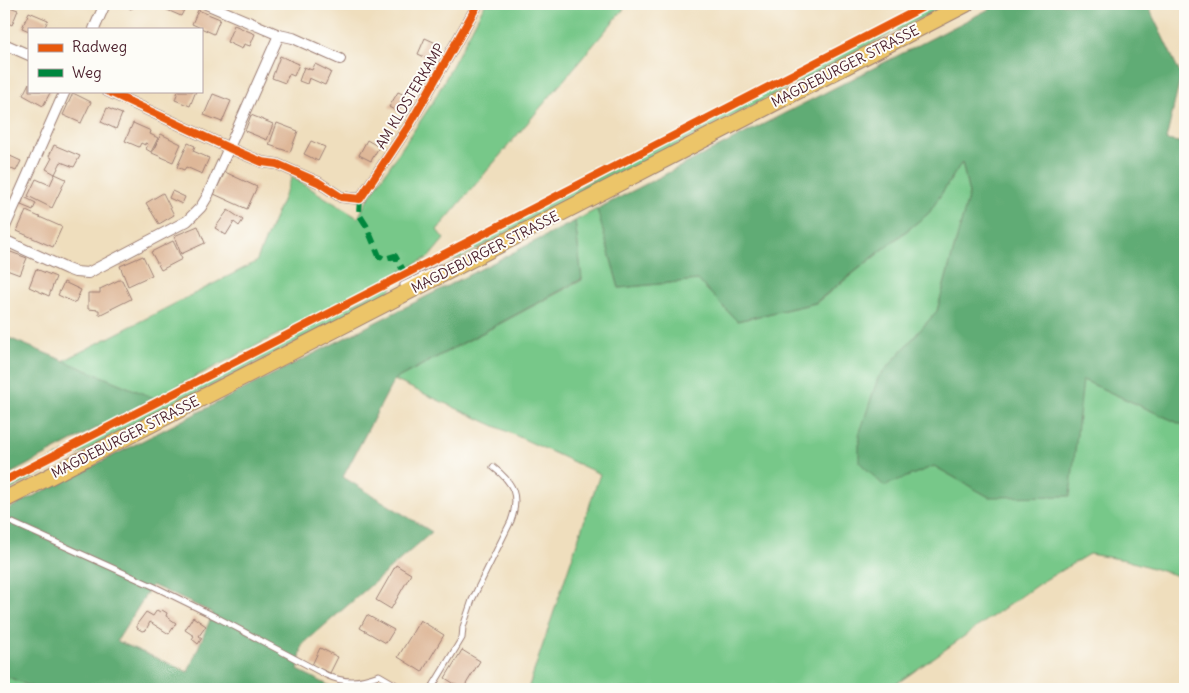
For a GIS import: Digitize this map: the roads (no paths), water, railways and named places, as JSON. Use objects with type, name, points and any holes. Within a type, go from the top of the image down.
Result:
[{"type":"main road","name":"MAGDEBURGER STRASSE","points":[[4,500],[966,4]]},
{"type":"street","points":[[94,28],[105,4]]},
{"type":"street","points":[[206,4],[279,35],[293,38],[340,59]]},
{"type":"street","name":"AM KLOSTERKAMP","points":[[229,148],[262,162],[277,164],[318,182],[341,197],[360,199],[410,124],[478,4]]},
{"type":"street","points":[[4,240],[75,272],[88,273],[187,221],[195,214],[207,197],[279,35]]},
{"type":"street","points":[[4,44],[28,55]]},
{"type":"street","points":[[4,229],[65,92]]},
{"type":"street","points":[[109,92],[229,148]]},
{"type":"lane","points":[[431,689],[462,638],[463,627],[472,600],[515,510],[516,498],[512,485],[503,474],[493,467]]},
{"type":"lane","points":[[4,519],[155,587],[297,659],[310,668],[340,681],[354,681],[379,674],[403,689]]}]
